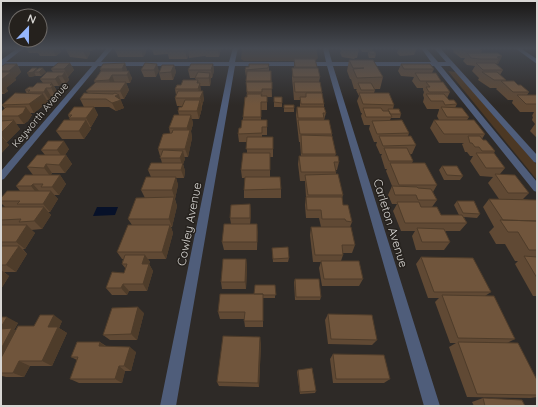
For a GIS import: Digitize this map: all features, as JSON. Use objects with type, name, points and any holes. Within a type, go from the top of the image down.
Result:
[{"type":"street","name":"Keyworth Avenue","points":[[1,177],[94,67]]},
{"type":"street","name":"Cowley Avenue","points":[[168,406],[231,67]]},
{"type":"street","name":"Carleton Avenue","points":[[331,67],[432,406]]},
{"type":"street","points":[[438,67],[537,189]]},
{"type":"street","points":[[455,67],[537,160]]},
{"type":"shaded area","points":[[448,71],[456,72],[537,165],[537,180]]},
{"type":"water","points":[[97,207],[118,207],[115,215],[93,216]]},
{"type":"building","points":[[1,67],[14,67],[9,71],[1,71]]},
{"type":"building","points":[[53,67],[66,67],[64,69],[51,69]]},
{"type":"building","points":[[101,67],[123,67],[122,69],[100,69]]},
{"type":"building","points":[[143,67],[156,67],[154,70],[141,70]]},
{"type":"building","points":[[161,67],[173,67],[171,72],[159,73]]},
{"type":"building","points":[[190,67],[212,67],[211,70],[188,70]]},
{"type":"building","points":[[246,67],[268,67],[245,70]]},
{"type":"building","points":[[377,67],[383,77],[357,78],[353,69],[364,68],[353,68]]},
{"type":"building","points":[[403,67],[432,67],[434,69],[404,69]]},
{"type":"building","points":[[480,67],[500,67],[503,70],[483,70]]},
{"type":"building","points":[[32,68],[37,68],[33,72],[27,73]]},
{"type":"building","points":[[39,68],[43,68],[39,72],[34,72]]},
{"type":"building","points":[[292,68],[318,68],[320,77],[293,77]]},
{"type":"building","points":[[101,71],[129,71],[127,75],[112,75],[109,80],[94,81]]},
{"type":"building","points":[[247,71],[271,71],[271,81],[246,81]]},
{"type":"building","points":[[1,72],[11,72],[1,80]]},
{"type":"building","points":[[47,72],[65,72],[62,76],[58,76],[55,79],[40,79]]},
{"type":"building","points":[[198,72],[210,73],[209,78],[195,78]]},
{"type":"building","points":[[482,72],[497,72],[506,80],[494,80]]},
{"type":"building","points":[[415,73],[436,73],[441,81],[420,81]]},
{"type":"building","points":[[183,80],[198,80],[197,83],[200,83],[198,89],[175,89],[177,85],[181,85]]},
{"type":"building","points":[[501,81],[514,81],[529,92],[513,92]]},
{"type":"building","points":[[96,82],[126,82],[120,91],[86,91]]},
{"type":"building","points":[[246,82],[272,82],[272,89],[262,89],[262,92],[247,92]]},
{"type":"building","points":[[294,82],[320,82],[322,92],[295,92]]},
{"type":"building","points":[[426,82],[443,82],[450,92],[429,92],[426,87],[430,87]]},
{"type":"building","points":[[37,83],[52,83],[50,85],[53,85],[51,88],[46,88],[44,92],[28,92],[30,90],[25,90],[29,87],[33,87]]},
{"type":"building","points":[[358,83],[371,83],[375,90],[361,90]]},
{"type":"building","points":[[178,91],[203,91],[200,98],[175,98]]},
{"type":"building","points":[[15,93],[43,94],[29,104],[2,105]]},
{"type":"building","points":[[84,93],[115,93],[119,95],[115,96],[121,100],[112,103],[106,99],[80,99]]},
{"type":"building","points":[[306,93],[322,93],[324,104],[301,104],[300,97],[306,97]]},
{"type":"building","points":[[359,93],[389,93],[394,105],[363,104]]},
{"type":"building","points":[[247,94],[262,94],[261,96],[267,96],[267,102],[261,102],[261,117],[243,117],[245,97],[247,97]]},
{"type":"building","points":[[426,94],[444,94],[449,100],[454,100],[457,104],[445,105],[443,101],[431,101]]},
{"type":"building","points":[[517,95],[537,95],[537,104],[526,104]]},
{"type":"building","points":[[274,97],[282,97],[282,103],[274,102]]},
{"type":"building","points":[[185,100],[200,100],[197,111],[178,111],[179,107],[182,107]]},
{"type":"building","points":[[284,105],[294,105],[294,108],[284,108]]},
{"type":"building","points":[[6,107],[26,107],[23,113],[18,116],[1,116],[1,112]]},
{"type":"building","points":[[74,107],[94,107],[86,118],[69,118],[72,115],[68,115]]},
{"type":"building","points":[[297,107],[324,107],[326,113],[323,113],[324,118],[298,118]]},
{"type":"building","points":[[441,107],[462,108],[469,117],[447,117]]},
{"type":"building","points":[[363,108],[381,108],[383,111],[389,111],[392,117],[366,117]]},
{"type":"building","points":[[388,109],[399,109],[401,114],[390,114]]},
{"type":"building","points":[[174,115],[191,115],[187,128],[169,128]]},
{"type":"building","points":[[14,120],[1,133],[1,121]]},
{"type":"building","points":[[64,120],[86,120],[79,131],[56,131]]},
{"type":"building","points":[[242,120],[267,120],[267,127],[262,127],[262,133],[238,134],[239,128],[241,128]]},
{"type":"building","points":[[298,120],[329,120],[332,134],[300,134]]},
{"type":"building","points":[[402,120],[409,133],[377,134],[372,121]]},
{"type":"building","points":[[434,120],[474,120],[485,134],[444,134]]},
{"type":"building","points":[[173,130],[190,130],[185,149],[158,149],[163,134],[172,133]]},
{"type":"building","points":[[301,135],[332,136],[336,154],[302,154]]},
{"type":"building","points":[[379,136],[411,136],[416,145],[383,146]]},
{"type":"building","points":[[468,136],[480,136],[483,140],[486,140],[495,151],[482,151],[479,147],[475,147],[472,143],[470,143]]},
{"type":"building","points":[[247,137],[273,137],[273,149],[246,149]]},
{"type":"building","points":[[48,141],[64,141],[57,150],[41,150]]},
{"type":"building","points":[[384,148],[407,148],[413,161],[389,161]]},
{"type":"building","points":[[163,150],[183,151],[180,158],[160,158]]},
{"type":"building","points":[[243,153],[270,153],[270,170],[241,170]]},
{"type":"building","points":[[476,153],[494,153],[505,168],[486,168]]},
{"type":"building","points":[[37,155],[66,155],[59,165],[46,164],[44,168],[27,167]]},
{"type":"building","points":[[299,156],[338,156],[339,162],[334,162],[336,172],[301,172]]},
{"type":"building","points":[[151,163],[183,163],[181,170],[148,170]]},
{"type":"building","points":[[390,163],[425,163],[437,185],[399,185]]},
{"type":"building","points":[[442,166],[457,166],[463,176],[447,175]]},
{"type":"building","points":[[338,174],[343,195],[308,195],[305,175]]},
{"type":"building","points":[[495,174],[515,175],[529,193],[508,193]]},
{"type":"building","points":[[25,175],[60,175],[52,187],[41,187],[43,184],[16,186]]},
{"type":"building","points":[[146,177],[176,177],[172,190],[141,190]]},
{"type":"building","points":[[245,177],[280,177],[281,189],[244,190]]},
{"type":"building","points":[[392,186],[431,189],[437,200],[418,200],[416,195],[395,195]]},
{"type":"building","points":[[7,191],[51,191],[43,204],[17,204],[20,201],[1,201],[1,198]]},
{"type":"building","points":[[174,197],[169,219],[128,219],[136,198]]},
{"type":"building","points":[[306,197],[342,197],[343,205],[348,205],[352,222],[346,221],[345,219],[322,219],[321,210],[307,210]]},
{"type":"building","points":[[489,199],[536,200],[537,221],[503,220]]},
{"type":"building","points":[[457,201],[474,201],[480,214],[463,213]]},
{"type":"building","points":[[397,202],[419,202],[421,207],[437,207],[441,215],[462,215],[467,223],[405,223]]},
{"type":"building","points":[[250,204],[250,218],[230,218],[231,205]]},
{"type":"building","points":[[1,207],[44,207],[34,221],[19,222],[21,219],[1,220]]},
{"type":"building","points":[[500,220],[537,221],[537,250],[529,250],[518,232],[508,232]]},
{"type":"building","points":[[224,224],[257,224],[257,242],[222,242]]},
{"type":"building","points":[[1,225],[27,225],[16,242],[1,242]]},
{"type":"building","points":[[128,225],[170,225],[162,252],[117,252]]},
{"type":"building","points":[[311,227],[351,227],[355,245],[342,245],[343,255],[315,255]]},
{"type":"building","points":[[417,228],[444,229],[450,242],[422,242]]},
{"type":"building","points":[[1,246],[19,246],[6,265],[1,265]]},
{"type":"building","points":[[288,247],[289,258],[273,259],[272,248]]},
{"type":"building","points":[[125,255],[145,255],[142,264],[149,264],[143,284],[123,284],[121,288],[106,288],[112,272],[124,273],[127,264],[122,264]]},
{"type":"building","points":[[524,256],[537,257],[537,278]]},
{"type":"building","points":[[421,257],[473,258],[491,292],[434,292]]},
{"type":"building","points":[[223,259],[246,259],[245,282],[221,282]]},
{"type":"building","points":[[321,261],[359,261],[363,279],[324,279]]},
{"type":"building","points":[[295,279],[319,279],[321,297],[296,297]]},
{"type":"building","points":[[255,285],[275,285],[276,295],[254,294]]},
{"type":"building","points":[[220,294],[263,294],[263,321],[244,321],[245,312],[218,312]]},
{"type":"building","points":[[442,295],[494,296],[515,339],[458,338]]},
{"type":"building","points":[[138,307],[131,334],[103,335],[112,308]]},
{"type":"building","points":[[328,314],[372,315],[377,340],[331,339]]},
{"type":"building","points":[[40,315],[54,315],[48,327],[58,327],[42,361],[19,361],[13,373],[1,373],[1,358],[18,326],[34,326]]},
{"type":"building","points":[[1,317],[7,317],[1,327]]},
{"type":"building","points":[[12,328],[1,349],[1,329]]},
{"type":"building","points":[[223,336],[260,337],[258,383],[217,382]]},
{"type":"building","points":[[77,342],[100,342],[99,346],[130,347],[124,366],[119,366],[115,379],[70,379],[78,357],[71,357]]},
{"type":"building","points":[[458,342],[518,343],[537,380],[537,395],[477,394]]},
{"type":"building","points":[[333,354],[384,355],[390,379],[336,379]]},
{"type":"building","points":[[312,368],[316,391],[300,392],[298,370]]},
{"type":"building","points":[[483,398],[522,400],[525,406],[485,406]]}]
